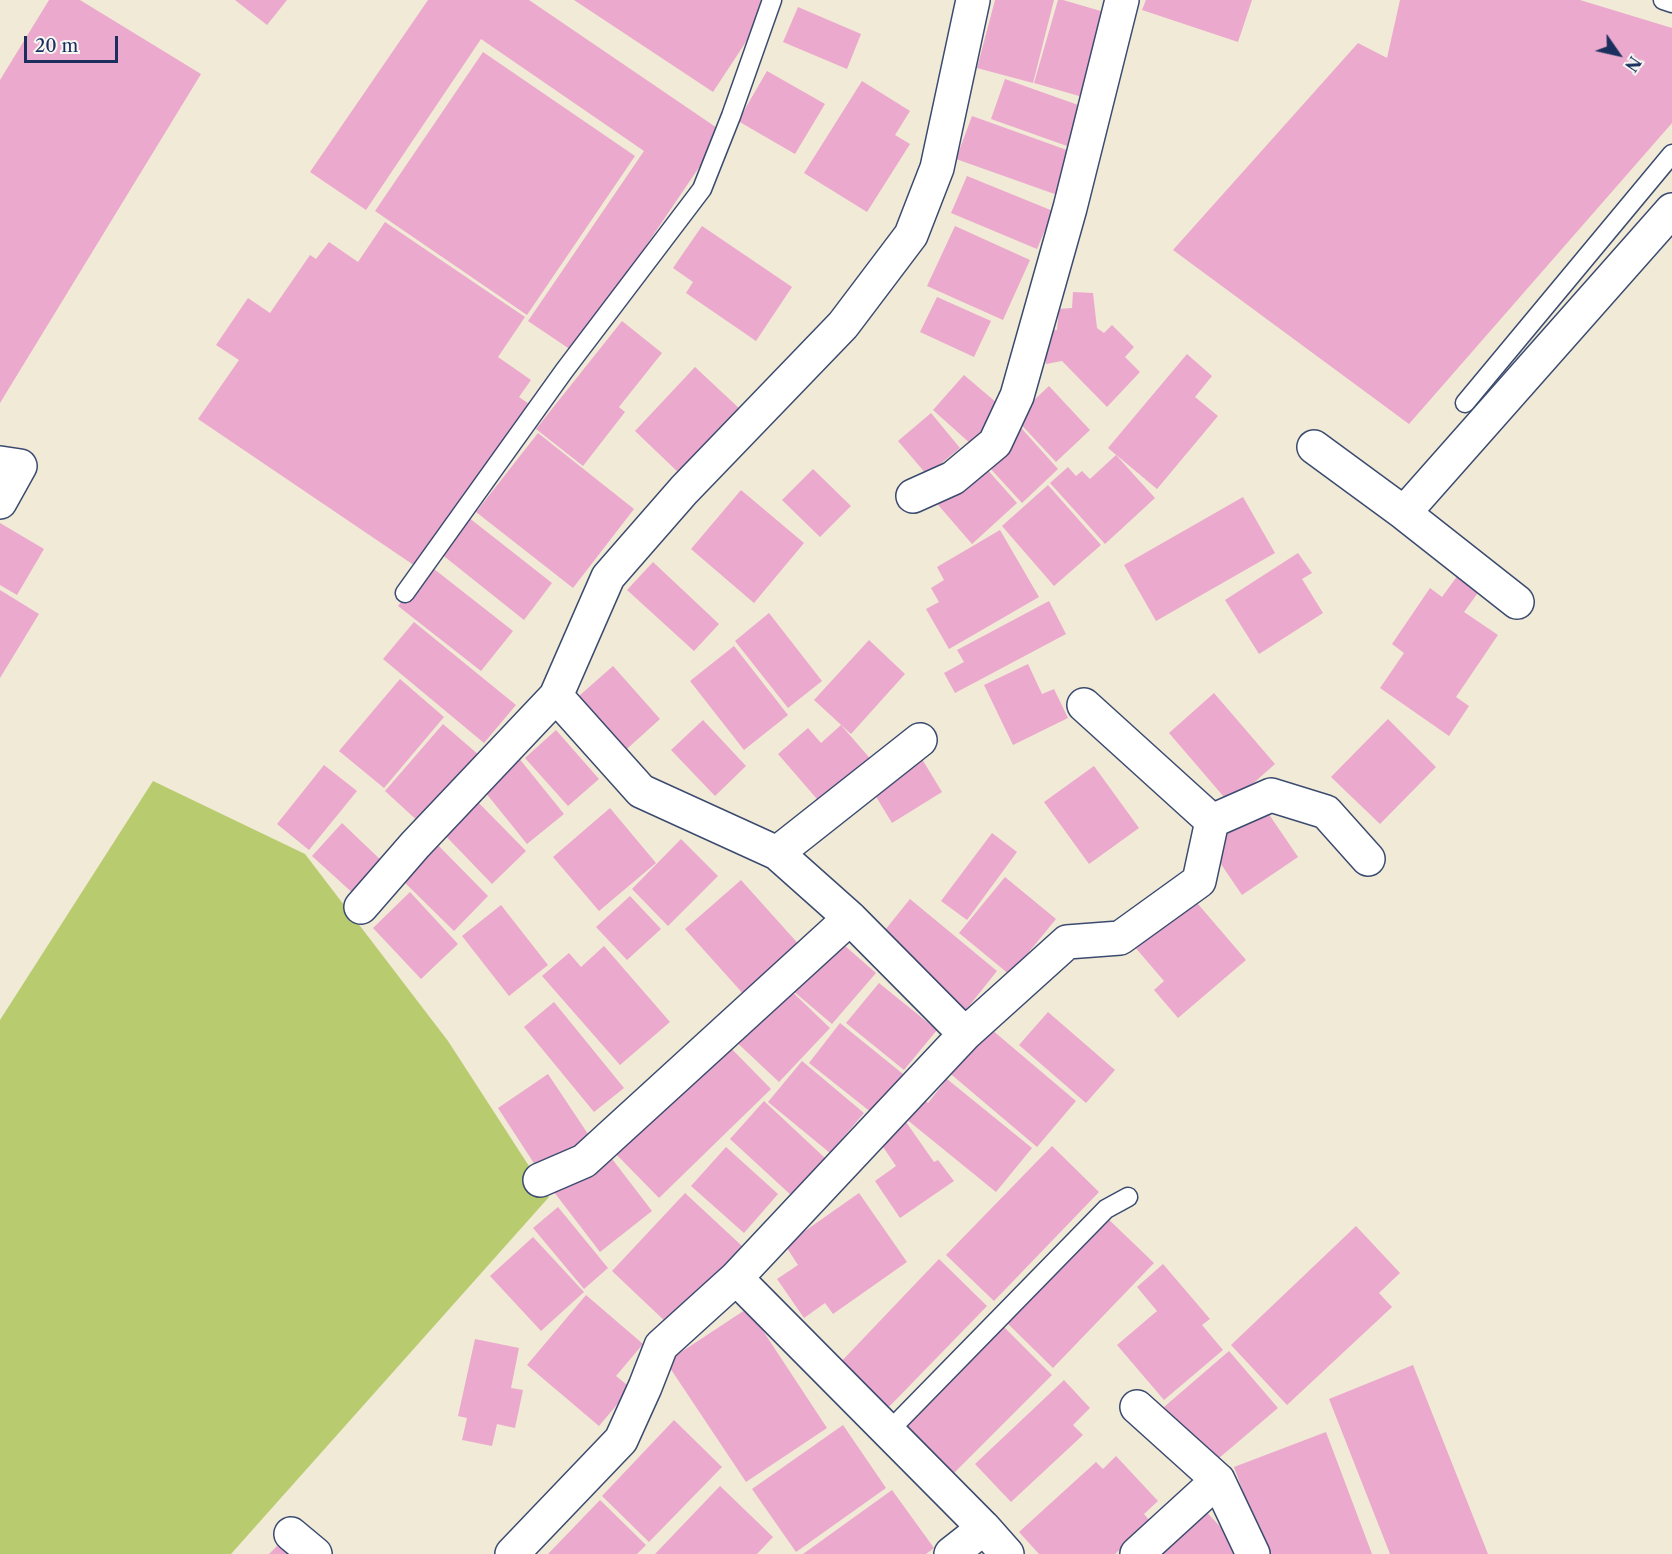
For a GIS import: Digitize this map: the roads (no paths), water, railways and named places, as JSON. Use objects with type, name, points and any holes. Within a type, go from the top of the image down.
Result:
[{"type":"street","points":[[361,907],[415,845],[556,696],[608,576],[684,490],[843,325],[911,235],[937,168],[973,0]]},
{"type":"street","points":[[913,496],[953,478],[995,443],[1017,396],[1070,208],[1122,0]]},
{"type":"street","points":[[1404,513],[1672,210]]},
{"type":"street","points":[[1314,447],[1404,513],[1517,602]]},
{"type":"street","points":[[0,502],[10,464]]},
{"type":"street","points":[[556,696],[641,791],[777,854],[850,918],[965,1034]]},
{"type":"street","points":[[1084,705],[1212,821]]},
{"type":"street","points":[[777,854],[920,740]]},
{"type":"street","points":[[1212,821],[1272,795],[1326,812],[1368,859]]},
{"type":"street","points":[[512,1554],[621,1440],[661,1346],[736,1278],[965,1034],[1067,942],[1120,938],[1199,881],[1212,821]]},
{"type":"street","points":[[540,1180],[584,1161],[850,918]]},
{"type":"street","points":[[736,1278],[984,1528],[1007,1554]]},
{"type":"street","points":[[1137,1407],[1218,1480],[1253,1554]]},
{"type":"street","points":[[1137,1554],[1218,1480]]},
{"type":"street","points":[[951,1554],[984,1528]]},
{"type":"lane","points":[[405,593],[564,371],[702,189],[731,116],[772,0]]},
{"type":"lane","points":[[1663,0],[1672,3]]},
{"type":"lane","points":[[1465,403],[1672,154]]},
{"type":"lane","points":[[888,1432],[1106,1209],[1128,1197]]}]
